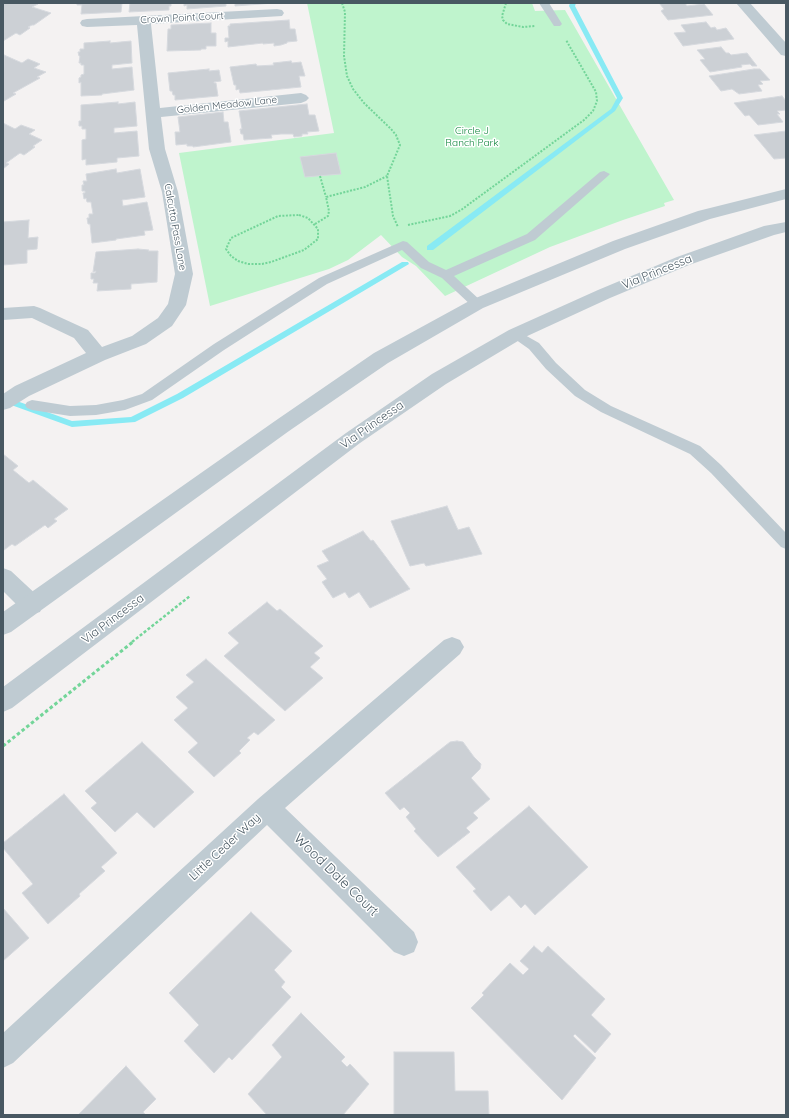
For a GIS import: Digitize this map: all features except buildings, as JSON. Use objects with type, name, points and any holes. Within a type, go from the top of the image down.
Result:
[{"type":"street","points":[[743,3],[786,52]]},
{"type":"street","name":"Crown Point Court","points":[[86,23],[277,13]]},
{"type":"street","name":"Calcutta Pass Lane","points":[[3,403],[27,398],[98,355],[138,340],[165,322],[177,305],[184,274],[170,192],[157,149],[144,20]]},
{"type":"street","name":"Golden Meadow Lane","points":[[154,113],[301,98]]},
{"type":"street","points":[[3,625],[381,358],[477,304],[619,245],[704,215],[786,194]]},
{"type":"street","name":"Via Princessa","points":[[3,701],[353,438],[439,379],[516,334],[604,294],[683,261],[770,230],[786,227]]},
{"type":"street","points":[[3,314],[34,312],[81,334],[98,355]]},
{"type":"street","points":[[3,577],[32,604]]},
{"type":"street","name":"Little Ceder Way","points":[[3,1053],[267,808],[452,647]]},
{"type":"street","name":"Wood Dale Court","points":[[267,808],[404,942]]},
{"type":"lane","points":[[544,3],[557,24]]},
{"type":"lane","points":[[446,274],[531,237],[604,174]]},
{"type":"lane","points":[[27,398],[70,411],[96,410],[125,405],[147,397],[219,347],[323,281],[403,245],[425,265],[446,274],[477,304]]},
{"type":"lane","points":[[516,334],[534,346],[551,366],[580,393],[606,409],[695,450],[716,469],[786,543]]},
{"type":"path","points":[[342,3],[345,12],[344,56],[347,76],[353,89],[364,103],[391,128],[400,145],[398,153],[387,176],[393,216],[399,228]]},
{"type":"path","points":[[405,226],[416,222],[450,216],[461,210],[584,120],[593,111],[597,101],[596,92],[557,24],[523,27],[507,24],[503,20],[502,16],[506,3]]},
{"type":"path","points":[[315,224],[328,216],[329,211],[320,176]]},
{"type":"path","points":[[326,197],[365,187],[387,176]]},
{"type":"path","points":[[299,215],[308,218],[315,224],[318,229],[318,239],[313,244],[304,250],[271,262],[248,264],[238,261],[231,256],[226,249],[231,238],[278,216],[299,215]]},
{"type":"green space","name":"Circle J Ranch Park","points":[[307,3],[532,3],[535,11],[565,10],[674,200],[664,203],[665,206],[550,247],[445,296],[416,266],[402,257],[381,235],[348,260],[329,269],[210,306],[179,153],[334,133]]},
{"type":"waterway","points":[[430,248],[613,110],[620,98],[572,6],[573,3]]},
{"type":"waterway","points":[[3,399],[72,424],[132,420],[180,396],[405,264]]}]
